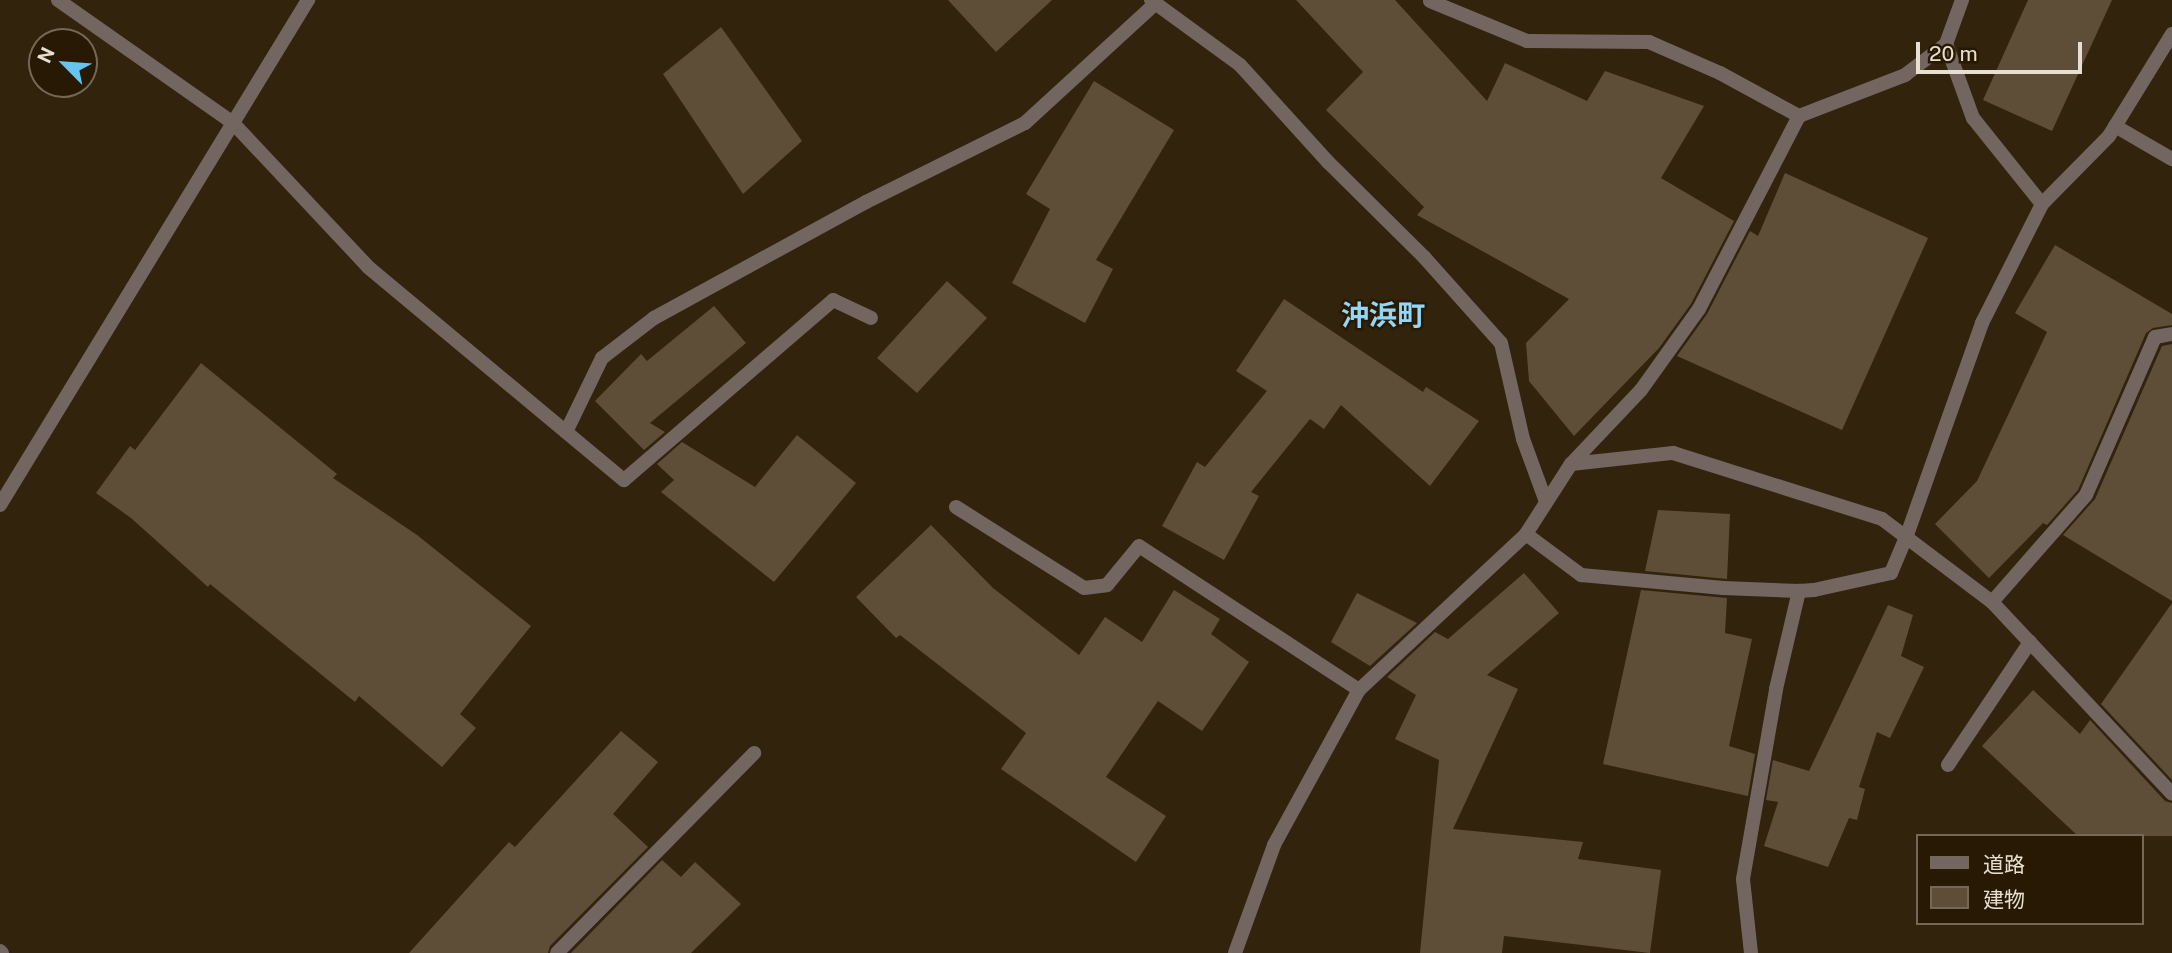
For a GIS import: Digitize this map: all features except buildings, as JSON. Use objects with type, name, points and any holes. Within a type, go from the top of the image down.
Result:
[{"type":"street","points":[[58,0],[233,123],[368,267],[624,480],[833,300],[870,318]]},
{"type":"street","points":[[0,505],[308,0]]},
{"type":"street","points":[[1235,953],[1274,845],[1359,690],[1526,534],[1571,464],[1641,390],[1699,309],[1799,116],[1905,75],[1946,44],[1962,0]]},
{"type":"street","points":[[1430,1],[1527,41],[1649,42],[1720,74],[1799,116]]},
{"type":"street","points":[[566,432],[602,358],[654,318],[866,202],[1025,123],[1153,2],[1240,65],[1328,162],[1424,257],[1502,343],[1523,439],[1546,502]]},
{"type":"street","points":[[1526,534],[1581,575],[1723,588],[1799,591],[1891,573],[1908,535],[1982,323],[2042,204],[2109,136],[2172,34]]},
{"type":"street","points":[[1946,44],[1973,118],[2042,204]]},
{"type":"street","points":[[2115,126],[2172,159]]},
{"type":"street","points":[[1992,601],[2086,495],[2155,337],[2172,334]]},
{"type":"street","points":[[1571,464],[1673,453],[1882,519],[1908,535],[1992,601],[2172,794]]},
{"type":"street","points":[[956,507],[1084,588],[1107,585],[1139,546],[1359,690]]},
{"type":"street","points":[[1751,953],[1743,879],[1776,689],[1799,591]]},
{"type":"street","points":[[1948,765],[2030,642]]},
{"type":"street","points":[[557,953],[754,753]]},
{"type":"district","name":"沖浜町","points":[[1383,315]]}]
